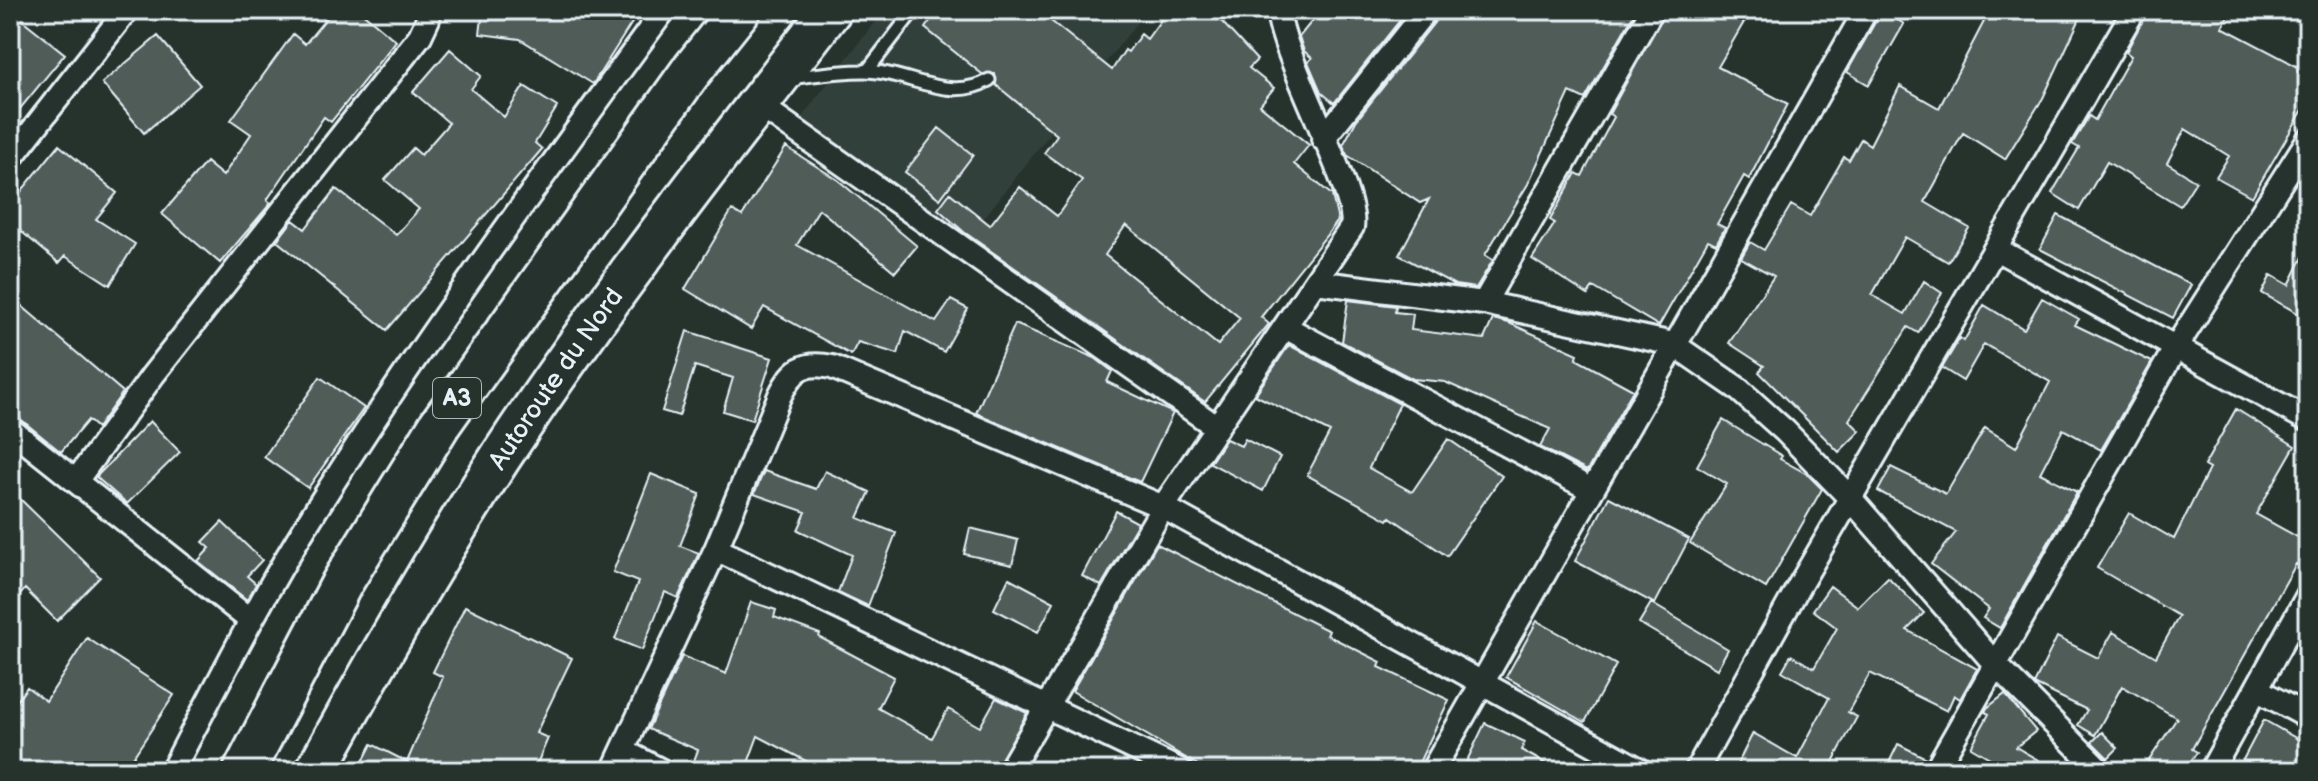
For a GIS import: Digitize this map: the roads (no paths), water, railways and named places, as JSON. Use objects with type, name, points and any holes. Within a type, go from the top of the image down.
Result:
[{"type":"highway","name":"A3","points":[[244,771],[342,583],[440,424],[689,74],[740,10]]},
{"type":"highway","name":"Autoroute du Nord","points":[[316,771],[407,608],[501,457],[631,271],[831,10]]},
{"type":"street","points":[[10,159],[127,10]]},
{"type":"street","points":[[76,481],[162,363],[420,36],[428,19],[427,10]]},
{"type":"street","points":[[172,771],[250,620],[311,517],[409,368],[664,10]]},
{"type":"street","points":[[1009,771],[1163,507],[1354,219],[1278,10]]},
{"type":"street","points":[[1323,139],[1426,10]]},
{"type":"street","points":[[1484,303],[1652,10]]},
{"type":"street","points":[[1432,771],[1590,489],[1866,10]]},
{"type":"street","points":[[1696,771],[2134,10]]},
{"type":"street","points":[[768,91],[1215,426]]},
{"type":"street","points":[[1935,771],[2176,347],[2308,140]]},
{"type":"street","points":[[1996,249],[2308,420]]},
{"type":"street","points":[[1315,282],[1484,303],[1673,344],[1737,388],[1785,431],[1851,499],[1995,664],[2101,771]]},
{"type":"street","points":[[1285,327],[1590,489]]},
{"type":"street","points":[[662,771],[618,761],[716,549],[788,379],[802,366],[813,363],[832,367],[1163,507],[1485,681],[1642,771]]},
{"type":"street","points":[[10,429],[250,620]]},
{"type":"street","points":[[716,549],[1047,704],[1181,771]]},
{"type":"street","points":[[2211,771],[2308,595]]},
{"type":"street","points":[[2258,690],[2308,717]]},
{"type":"lane","points":[[867,71],[914,10]]},
{"type":"lane","points":[[768,91],[867,71],[952,90],[972,90],[989,80]]}]
